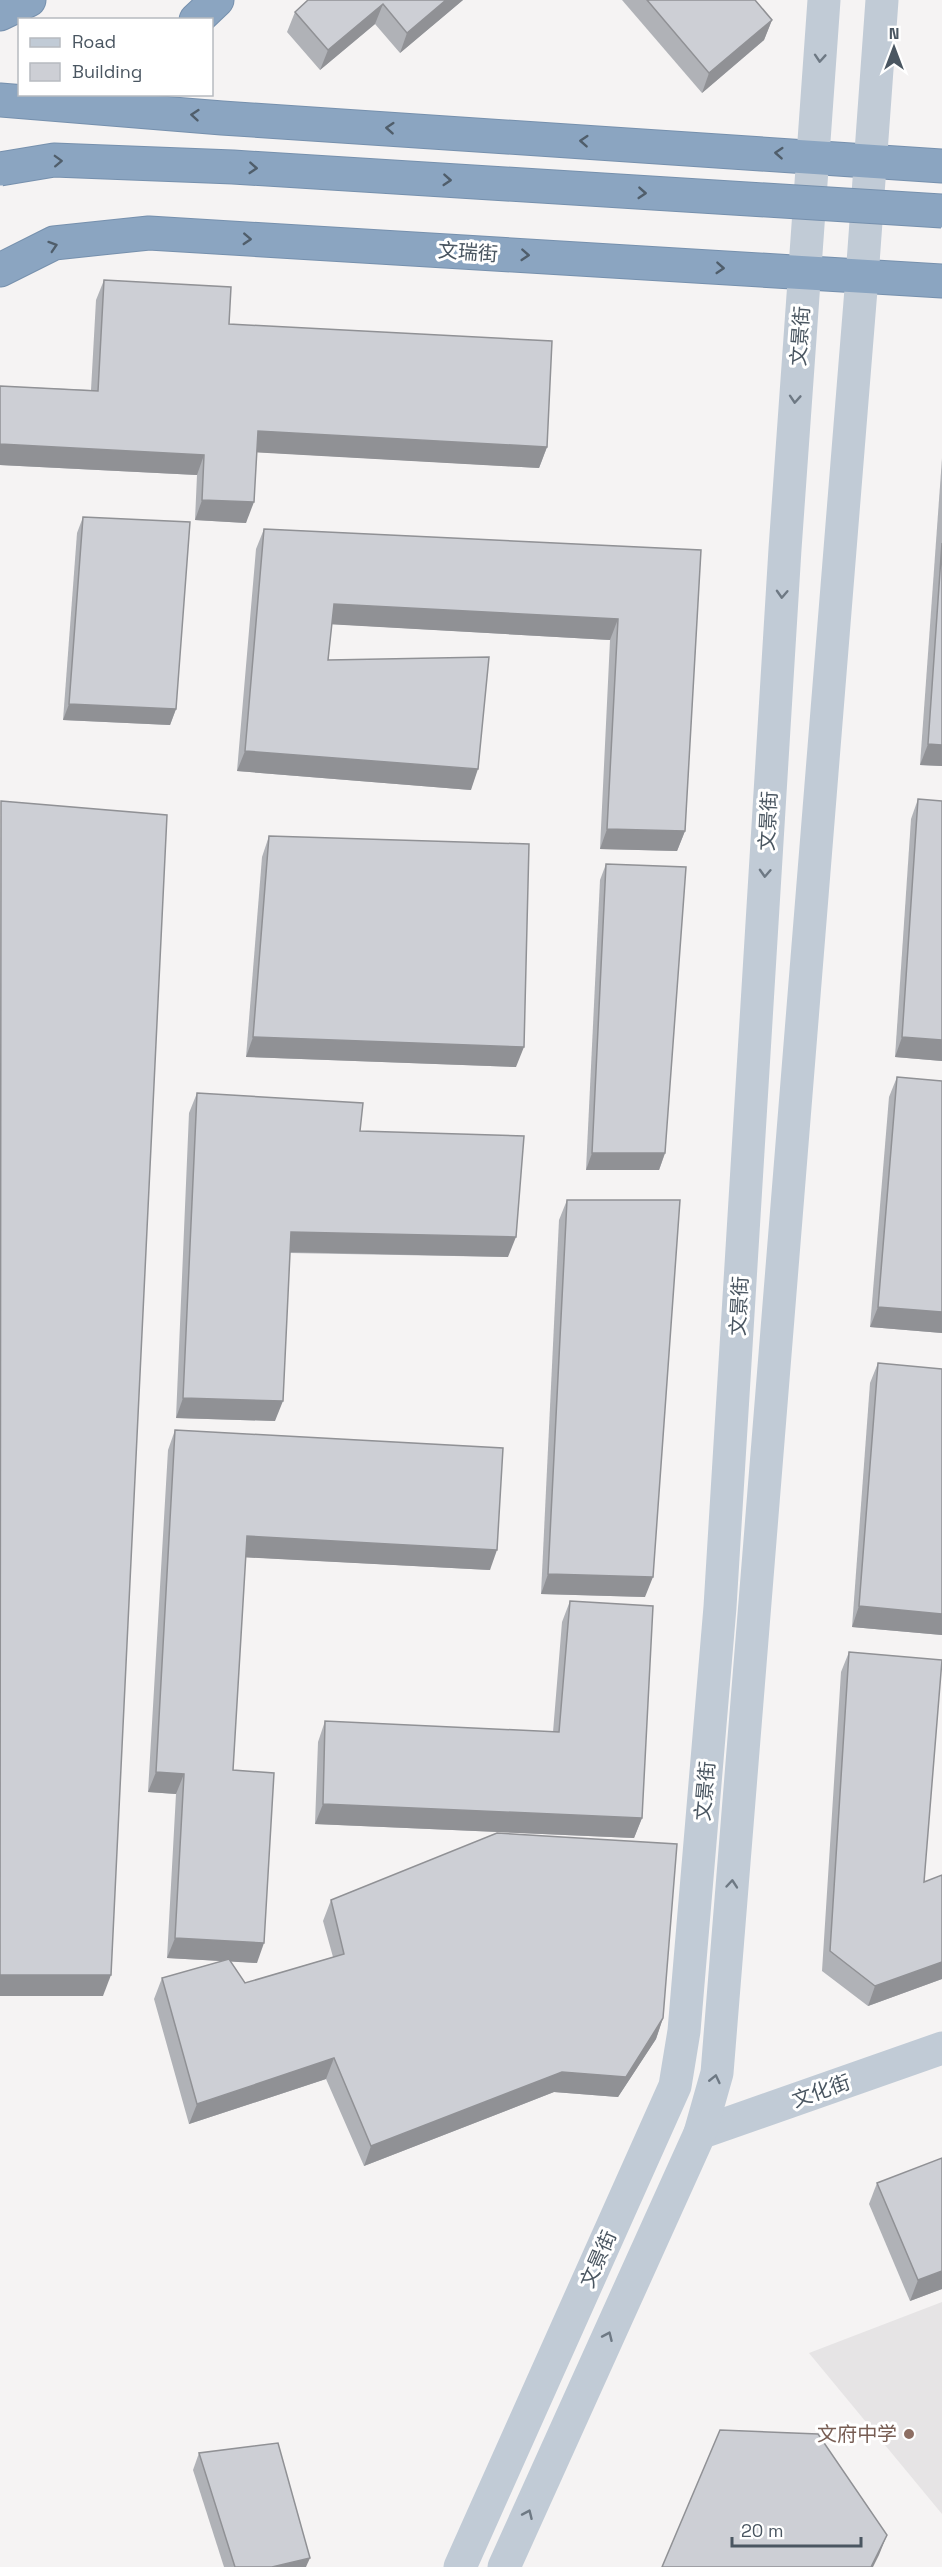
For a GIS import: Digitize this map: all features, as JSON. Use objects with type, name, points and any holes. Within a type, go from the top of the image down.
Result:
[{"type":"highway","points":[[0,15],[29,0]]},
{"type":"highway","points":[[198,18],[217,0]]},
{"type":"highway","points":[[0,100],[106,101],[942,166]]},
{"type":"highway","points":[[0,169],[54,160],[233,167],[942,211]]},
{"type":"highway","name":"文瑞街","points":[[0,270],[54,243],[149,233],[942,281]]},
{"type":"main road","name":"文景街","points":[[460,2567],[675,2086],[684,2031],[720,1606],[785,549],[824,0]]},
{"type":"main road","name":"文景街","points":[[504,2567],[700,2133],[717,2073],[862,277],[882,0]]},
{"type":"main road","name":"文化街","points":[[700,2133],[942,2048]]},
{"type":"shaded area","name":"文府中学","points":[[942,2302],[942,2514],[809,2353]]},
{"type":"building","points":[[308,0],[446,0],[407,33],[383,4],[328,50],[295,12]]},
{"type":"building","points":[[647,0],[755,0],[772,20],[709,73]]},
{"type":"building","points":[[104,280],[231,287],[229,324],[552,341],[547,447],[258,431],[254,502],[202,500],[204,455],[0,444],[0,386],[98,391]]},
{"type":"building","points":[[83,517],[190,522],[176,709],[69,704]]},
{"type":"building","points":[[264,529],[701,550],[685,831],[607,829],[618,619],[334,604],[328,660],[489,657],[478,769],[245,751]]},
{"type":"building","points":[[942,543],[942,745],[928,744]]},
{"type":"building","points":[[918,799],[942,801],[942,1040],[902,1037]]},
{"type":"building","points":[[1,801],[167,815],[111,1975],[0,1975]]},
{"type":"building","points":[[269,836],[529,844],[524,1047],[253,1037]]},
{"type":"building","points":[[606,864],[686,867],[665,1153],[592,1153]]},
{"type":"building","points":[[897,1077],[942,1081],[942,1312],[878,1307]]},
{"type":"building","points":[[197,1093],[363,1103],[360,1131],[524,1136],[516,1237],[291,1232],[283,1401],[183,1398]]},
{"type":"building","points":[[567,1200],[680,1200],[653,1577],[548,1574]]},
{"type":"building","points":[[878,1363],[942,1369],[942,1614],[859,1606]]},
{"type":"building","points":[[175,1430],[503,1448],[497,1550],[247,1536],[233,1770],[274,1773],[264,1943],[175,1938],[184,1774],[156,1772]]},
{"type":"building","points":[[570,1601],[653,1606],[642,1818],[323,1804],[325,1721],[559,1732]]},
{"type":"building","points":[[849,1652],[942,1660],[924,1882],[942,1875],[942,1962],[875,1986],[830,1951]]},
{"type":"building","points":[[497,1833],[677,1844],[663,2018],[626,2077],[562,2072],[371,2146],[334,2058],[197,2104],[162,1978],[229,1959],[245,1983],[344,1954],[331,1900]]},
{"type":"building","points":[[942,2158],[942,2271],[918,2280],[877,2183]]},
{"type":"building","points":[[720,2430],[818,2434],[887,2535],[871,2567],[662,2567]]},
{"type":"building","points":[[278,2443],[310,2558],[272,2567],[235,2567],[199,2453]]},
{"type":"place","name":"文府中学","points":[[909,2434]]}]
